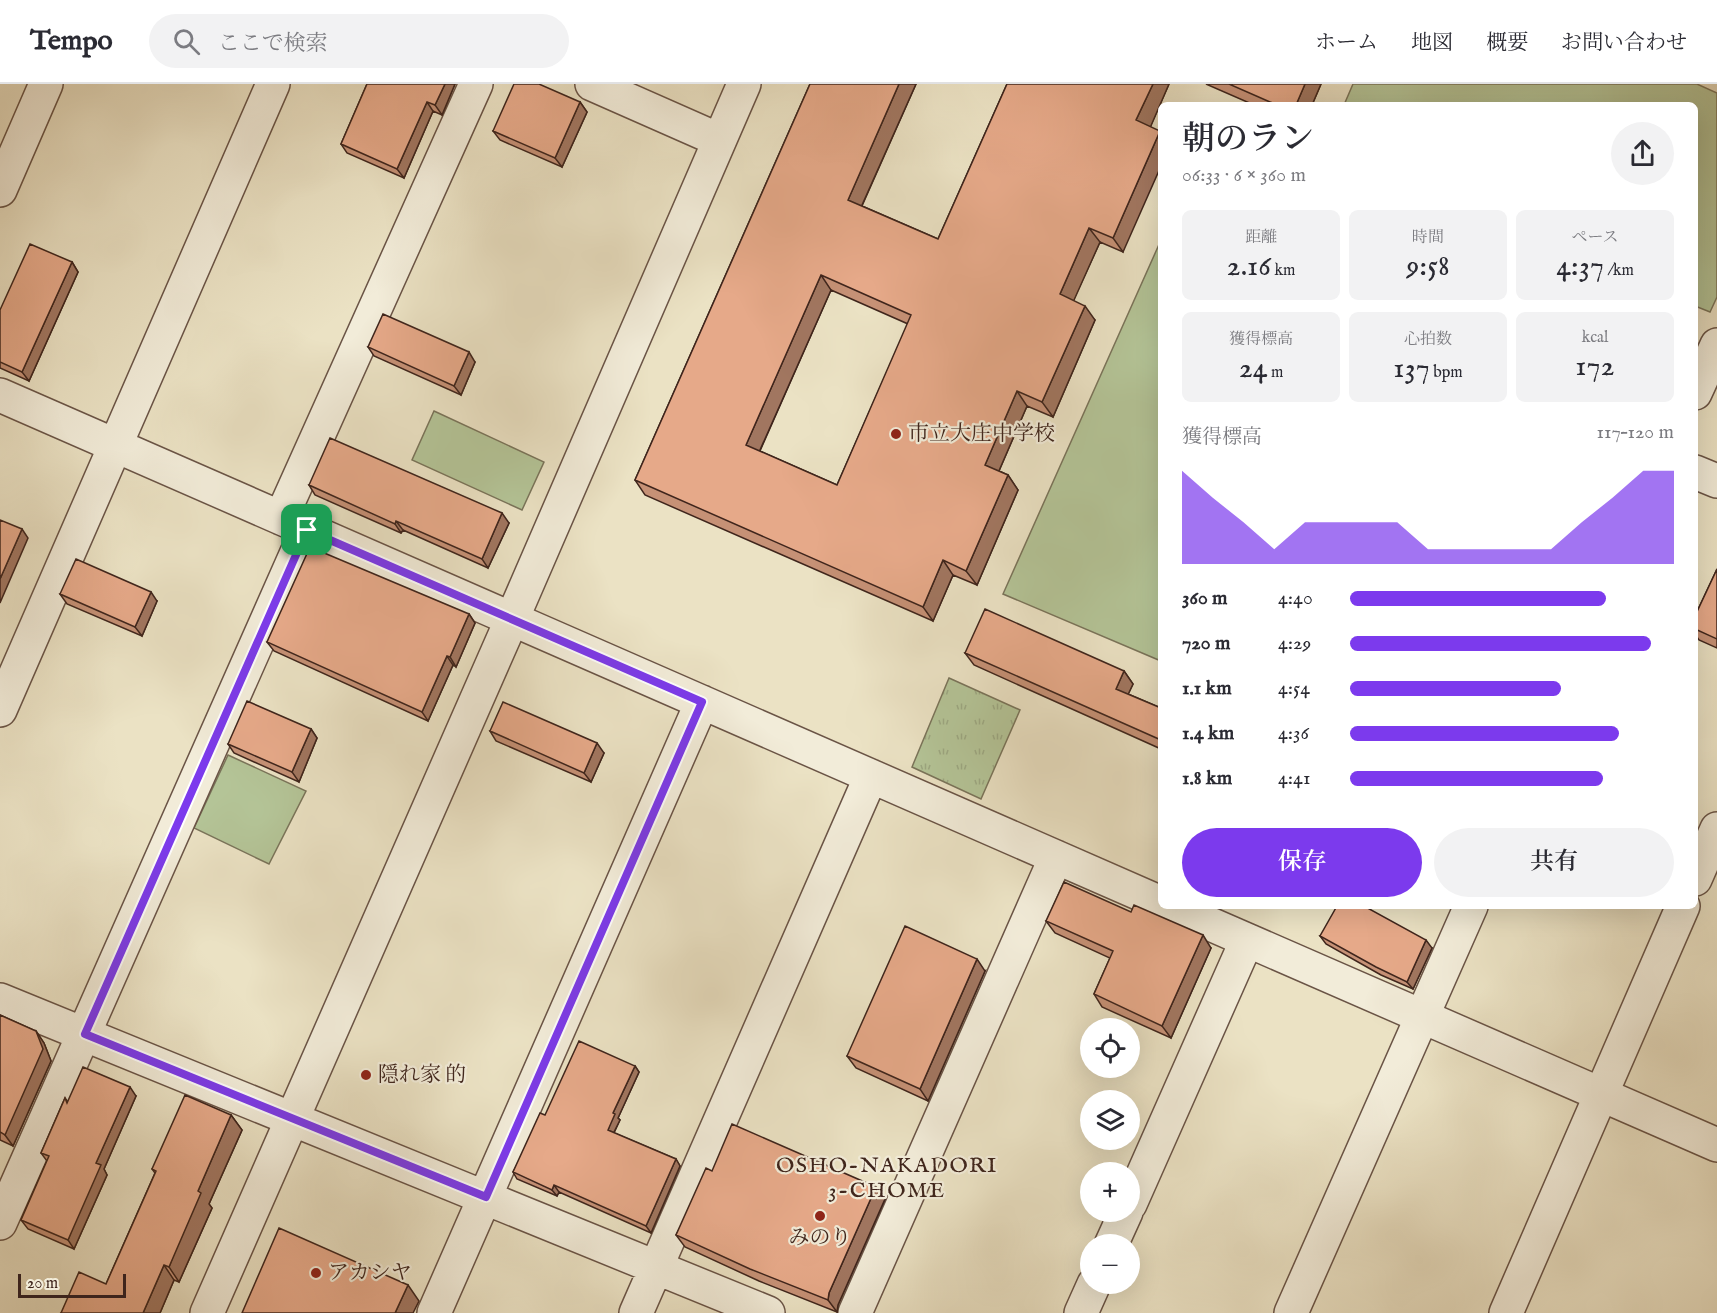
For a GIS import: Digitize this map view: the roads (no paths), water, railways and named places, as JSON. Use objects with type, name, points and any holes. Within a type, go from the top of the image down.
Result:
[{"type":"street","points":[[0,190],[46,84]]},
{"type":"street","points":[[0,710],[273,84]]},
{"type":"street","points":[[0,1223],[85,1034],[476,84]]},
{"type":"street","points":[[592,84],[719,140]]},
{"type":"street","points":[[207,1313],[744,84]]},
{"type":"street","points":[[1698,386],[1717,345]]},
{"type":"street","points":[[0,395],[1158,902]]},
{"type":"street","points":[[1698,473],[1717,481]]},
{"type":"street","points":[[435,1313],[702,702]]},
{"type":"street","points":[[636,1313],[871,776]]},
{"type":"street","points":[[1698,872],[1717,829]]},
{"type":"street","points":[[855,1313],[1056,857]]},
{"type":"street","points":[[1176,909],[1717,1145]]},
{"type":"street","points":[[1292,1313],[1470,909]]},
{"type":"street","points":[[1506,1313],[1682,909]]},
{"type":"street","points":[[1140,1181],[1247,940]]},
{"type":"street","points":[[0,1000],[768,1313]]},
{"type":"street","points":[[1081,1313],[1090,1294]]},
{"type":"place","name":"市立大庄中学校","points":[[896,434]]},
{"type":"place","name":"隠れ家 的","points":[[366,1075]]},
{"type":"place","name":"みのり","points":[[820,1216]]},
{"type":"place","name":"アカシヤ","points":[[316,1273]]},
{"type":"district","name":"OSHO-NAKADORI 3-CHOME","points":[[887,1178]]}]
